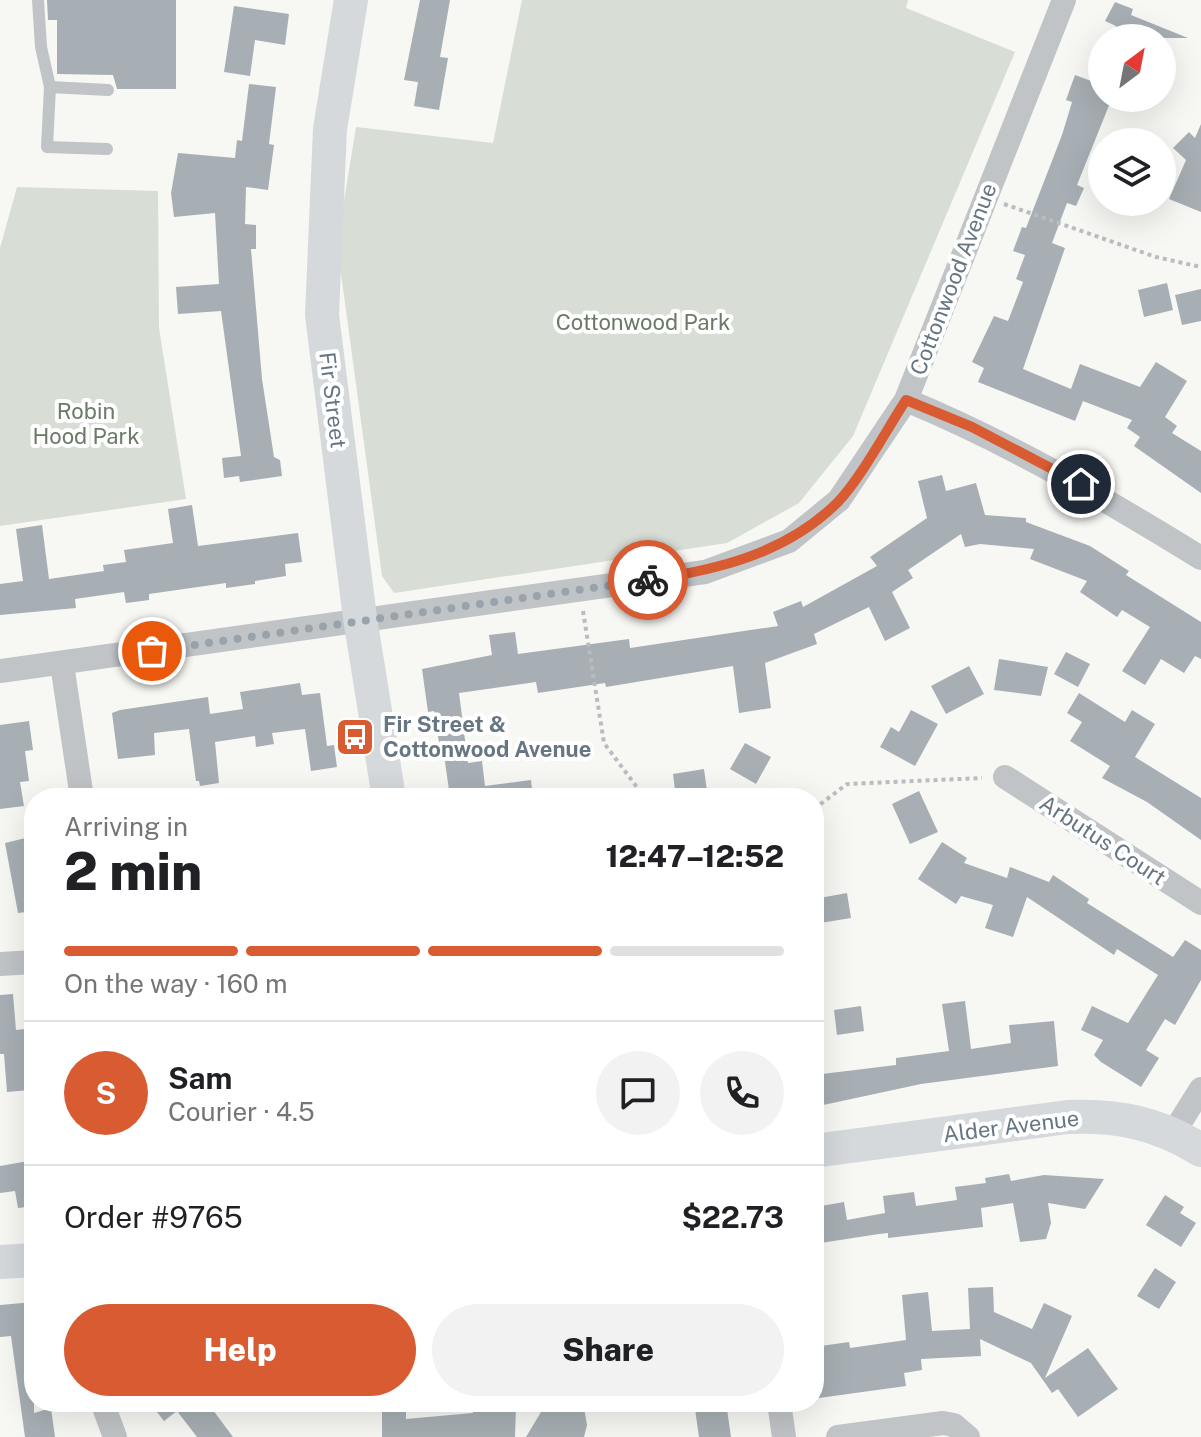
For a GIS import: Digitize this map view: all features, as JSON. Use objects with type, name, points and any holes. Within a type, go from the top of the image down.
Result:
[{"type":"street","name":"Fir Street","points":[[351,0],[330,129],[322,315],[360,618],[387,788]]},
{"type":"street","name":"Cottonwood Avenue","points":[[0,671],[360,618],[705,572],[789,541],[839,500],[906,400],[1064,0]]},
{"type":"street","points":[[906,400],[972,427],[1081,484],[1201,558]]},
{"type":"street","points":[[62,664],[81,788]]},
{"type":"street","name":"Arbutus Court","points":[[1005,777],[1201,903]]},
{"type":"street","points":[[0,964],[24,963]]},
{"type":"street","points":[[1187,1141],[1201,1089]]},
{"type":"street","name":"Alder Avenue","points":[[824,1150],[1068,1117],[1107,1116],[1187,1141]]},
{"type":"street","points":[[0,1262],[24,1261]]},
{"type":"street","points":[[106,1412],[115,1437]]},
{"type":"street","points":[[780,1412],[784,1437]]},
{"type":"street","points":[[838,1437],[943,1423],[954,1425],[968,1437]]},
{"type":"lane","points":[[38,0],[41,47],[50,87],[47,147],[107,149]]},
{"type":"lane","points":[[50,87],[108,90]]},
{"type":"path","points":[[985,196],[1156,257],[1201,267]]},
{"type":"path","points":[[579,590],[604,743],[638,788]]},
{"type":"path","points":[[824,801],[847,784],[1005,777]]},
{"type":"green space","name":"Cottonwood Park","points":[[522,0],[908,0],[906,8],[1015,52],[853,436],[799,503],[727,543],[394,593],[382,576],[337,244],[356,127],[493,143]]},
{"type":"green space","name":"Robin Hood Park","points":[[17,187],[158,191],[159,328],[186,499],[0,526],[0,248]]},
{"type":"building","points":[[47,0],[176,0],[176,89],[117,89],[113,75],[57,74],[57,20],[48,20]]},
{"type":"building","points":[[420,0],[450,0],[440,57],[448,58],[439,110],[414,106],[418,82],[404,80]]},
{"type":"building","points":[[1115,2],[1133,9],[1131,15],[1153,24],[1112,24],[1105,21]]},
{"type":"building","points":[[234,6],[289,14],[285,45],[255,40],[250,76],[224,72]]},
{"type":"building","points":[[1075,75],[1088,80],[1088,112],[1106,112],[1100,128],[1088,128],[1088,158],[1077,185],[1084,188],[1076,206],[1067,203],[1052,243],[1065,248],[1023,369],[1071,389],[1080,364],[1140,387],[1156,362],[1187,381],[1165,417],[1177,426],[1172,433],[1201,451],[1201,493],[1134,446],[1140,437],[1127,428],[1132,420],[1083,401],[1075,421],[978,382],[984,368],[972,362],[994,316],[1008,321],[1023,282],[1016,279],[1025,255],[1013,251],[1022,227],[1026,228],[1062,135],[1072,102],[1066,100]]},
{"type":"building","points":[[249,84],[276,87],[269,144],[274,145],[268,190],[246,187],[245,224],[256,225],[256,249],[251,249],[262,379],[274,457],[280,460],[282,476],[240,482],[239,476],[224,478],[222,458],[241,456],[221,311],[178,314],[176,287],[219,284],[215,213],[174,217],[171,193],[178,153],[235,158],[237,140],[242,141]]},
{"type":"building","points":[[1201,124],[1201,212],[1176,202],[1176,183],[1186,160],[1176,151],[1176,145],[1189,132],[1195,138]]},
{"type":"building","points":[[1167,283],[1173,310],[1144,317],[1138,290]]},
{"type":"building","points":[[1201,289],[1201,321],[1182,325],[1175,295]]},
{"type":"building","points":[[942,475],[946,491],[976,483],[985,515],[1026,518],[1026,522],[1090,546],[1129,571],[1126,575],[1201,622],[1201,659],[1195,656],[1184,673],[1161,659],[1145,685],[1122,671],[1150,627],[1122,610],[1117,617],[1080,592],[1087,581],[1030,559],[1034,549],[980,544],[965,547],[961,534],[908,570],[913,578],[892,592],[910,628],[885,641],[869,607],[814,634],[817,644],[765,663],[771,708],[739,713],[733,666],[606,687],[605,683],[538,693],[536,682],[459,693],[468,763],[482,761],[485,786],[531,780],[532,788],[449,788],[434,711],[428,712],[422,669],[492,655],[489,635],[515,632],[518,654],[629,639],[630,648],[778,626],[773,612],[801,601],[803,607],[877,566],[870,557],[927,518],[918,481]]},
{"type":"building","points":[[192,505],[198,546],[298,533],[302,562],[285,564],[286,576],[255,581],[255,584],[226,588],[226,583],[149,594],[149,600],[126,603],[124,592],[75,599],[76,608],[0,615],[0,584],[23,581],[16,529],[42,525],[49,579],[104,571],[103,565],[126,562],[124,550],[173,543],[168,509]]},
{"type":"building","points":[[1066,652],[1090,664],[1078,687],[1054,674]]},
{"type":"building","points":[[999,659],[1048,667],[1041,696],[994,690]]},
{"type":"building","points":[[969,666],[984,694],[946,714],[931,686]]},
{"type":"building","points":[[300,683],[302,695],[320,693],[327,746],[334,745],[337,767],[311,771],[305,729],[272,733],[274,744],[256,747],[255,736],[215,742],[219,783],[200,786],[196,781],[189,729],[154,733],[155,755],[118,759],[112,713],[208,697],[210,714],[243,709],[240,692]]},
{"type":"building","points":[[1079,693],[1125,722],[1132,710],[1155,724],[1135,757],[1201,798],[1201,840],[1147,802],[1102,778],[1110,766],[1070,741],[1082,722],[1067,713]]},
{"type":"building","points":[[911,710],[938,724],[915,766],[880,747],[891,727],[899,732]]},
{"type":"building","points":[[29,721],[33,750],[25,751],[29,781],[20,782],[24,806],[0,809],[0,725]]},
{"type":"building","points":[[745,743],[771,757],[756,784],[730,769]]},
{"type":"building","points":[[704,769],[707,788],[675,788],[673,774]]},
{"type":"building","points":[[919,791],[938,832],[910,844],[892,804]]},
{"type":"building","points":[[24,838],[24,912],[18,913],[5,843]]},
{"type":"building","points":[[942,842],[967,858],[964,863],[1007,878],[1010,867],[1049,882],[1053,875],[1089,899],[1087,903],[1173,957],[1185,940],[1201,950],[1201,980],[1175,1025],[1165,1019],[1146,1050],[1159,1058],[1141,1087],[1101,1062],[1094,1055],[1103,1040],[1081,1030],[1092,1006],[1128,1023],[1158,975],[1117,949],[1114,955],[1027,897],[1013,937],[985,928],[993,905],[961,896],[956,904],[918,879]]},
{"type":"building","points":[[847,893],[851,918],[824,922],[824,897]]},
{"type":"building","points":[[13,994],[16,1030],[24,1029],[24,1091],[7,1092],[4,1054],[0,1054],[0,995]]},
{"type":"building","points":[[965,1001],[971,1049],[1011,1043],[1009,1025],[1054,1021],[1058,1066],[921,1084],[824,1105],[824,1074],[896,1065],[896,1058],[949,1051],[942,1004]]},
{"type":"building","points":[[861,1006],[864,1031],[837,1035],[834,1010]]},
{"type":"building","points":[[24,1162],[24,1207],[18,1208],[15,1191],[0,1193],[0,1166]]},
{"type":"building","points":[[1009,1174],[1011,1181],[1044,1175],[1104,1179],[1085,1209],[1048,1203],[1051,1223],[1046,1239],[1020,1242],[1013,1203],[981,1208],[983,1227],[888,1238],[888,1233],[824,1243],[824,1205],[844,1202],[847,1220],[885,1213],[883,1196],[914,1192],[916,1206],[957,1200],[955,1187],[986,1183],[985,1178]]},
{"type":"building","points":[[1165,1195],[1184,1207],[1180,1213],[1196,1223],[1181,1247],[1146,1225]]},
{"type":"building","points":[[1155,1268],[1176,1282],[1159,1309],[1137,1296]]},
{"type":"building","points":[[993,1287],[994,1312],[1032,1329],[1044,1303],[1072,1316],[1045,1378],[1088,1348],[1118,1389],[1078,1417],[1058,1389],[1052,1393],[1031,1363],[980,1339],[981,1356],[921,1359],[922,1370],[904,1373],[906,1386],[824,1397],[824,1346],[849,1342],[850,1348],[906,1340],[902,1295],[928,1292],[932,1331],[970,1329],[968,1288]]},
{"type":"building","points":[[24,1303],[24,1412],[52,1412],[55,1437],[25,1437],[11,1336],[0,1337],[0,1305]]},
{"type":"building","points":[[157,1412],[176,1412],[164,1421]]},
{"type":"building","points":[[178,1412],[214,1412],[233,1437],[197,1437]]},
{"type":"building","points":[[382,1412],[406,1412],[406,1419],[473,1412],[516,1412],[515,1437],[382,1437]]},
{"type":"building","points":[[541,1412],[585,1412],[587,1425],[584,1437],[526,1437]]},
{"type":"building","points":[[695,1412],[727,1412],[731,1437],[699,1437]]},
{"type":"way so far","points":[[152,651],[360,618],[648,580]]},
{"type":"place","name":"Fir Street & Cottonwood Avenue","points":[[355,737]]},
{"type":"route","points":[[648,580],[705,572],[789,541],[839,500],[906,400],[972,427],[1081,484]]}]
